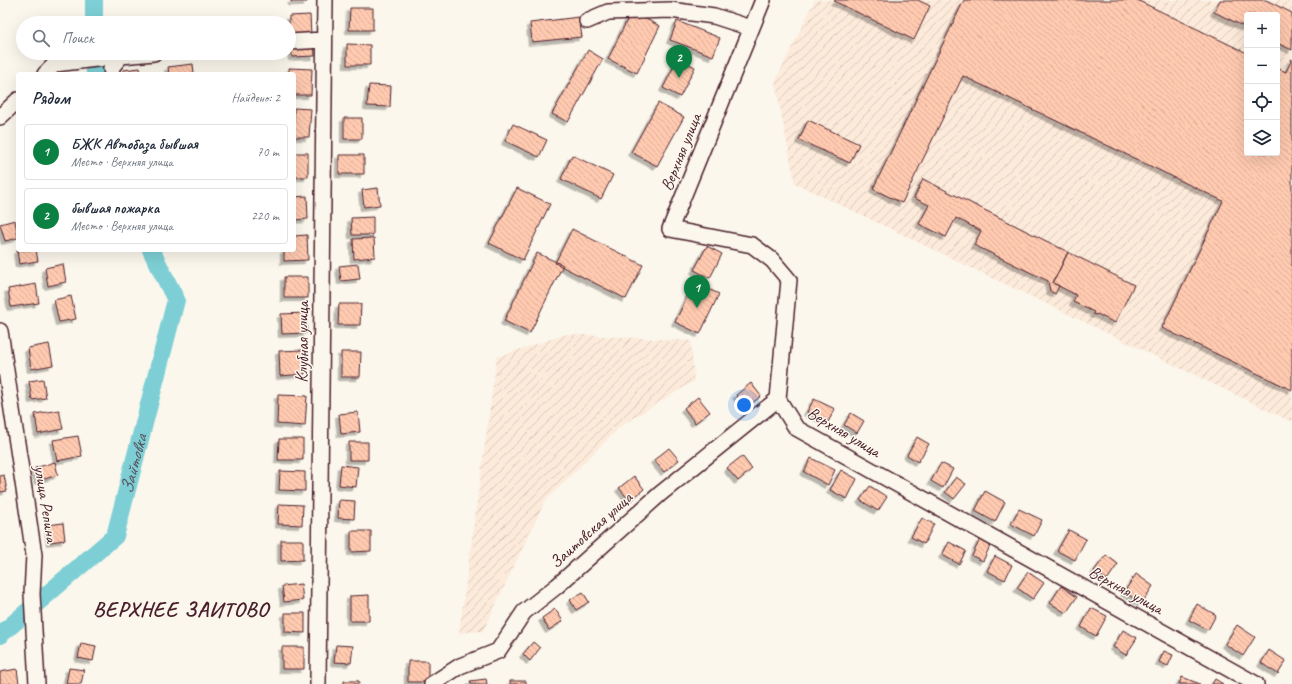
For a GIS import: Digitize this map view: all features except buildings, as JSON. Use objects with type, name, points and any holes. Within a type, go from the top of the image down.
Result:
[{"type":"street","name":"Клубная улица","points":[[318,684],[324,0]]},
{"type":"street","name":"Верхняя улица","points":[[763,0],[670,229],[752,245],[772,260],[789,280],[778,399],[796,428],[1256,684]]},
{"type":"street","points":[[587,21],[608,12],[670,10],[714,16],[752,28]]},
{"type":"street","points":[[296,42],[324,40]]},
{"type":"street","points":[[47,72],[55,64],[88,60]]},
{"type":"street","points":[[112,72],[111,68],[118,60]]},
{"type":"street","points":[[0,118],[16,102]]},
{"type":"street","name":"улица Репина","points":[[0,331],[34,555],[32,594],[37,684]]},
{"type":"street","name":"Заитовская улица","points":[[432,684],[460,666],[498,651],[524,612],[557,586],[660,494],[778,399]]},
{"type":"shaded area","points":[[815,0],[1292,0],[1292,422],[795,183],[775,82]]},
{"type":"shaded area","points":[[567,334],[691,341],[694,381],[622,425],[545,501],[483,631],[459,633],[497,357]]},
{"type":"waterway","name":"Зайтовка","points":[[94,0],[94,16]]},
{"type":"waterway","name":"Зайтовка","points":[[94,60],[95,72]]},
{"type":"waterway","name":"Зайтовка","points":[[0,635],[115,536],[176,300],[152,252]]},
{"type":"place","name":"бывшая пожарка","points":[[679,78]]},
{"type":"place","name":"БЖК Автобаза бывшая","points":[[697,308]]},
{"type":"district","name":"ВЕРХНЕЕ ЗАИТОВО","points":[[181,609]]}]
